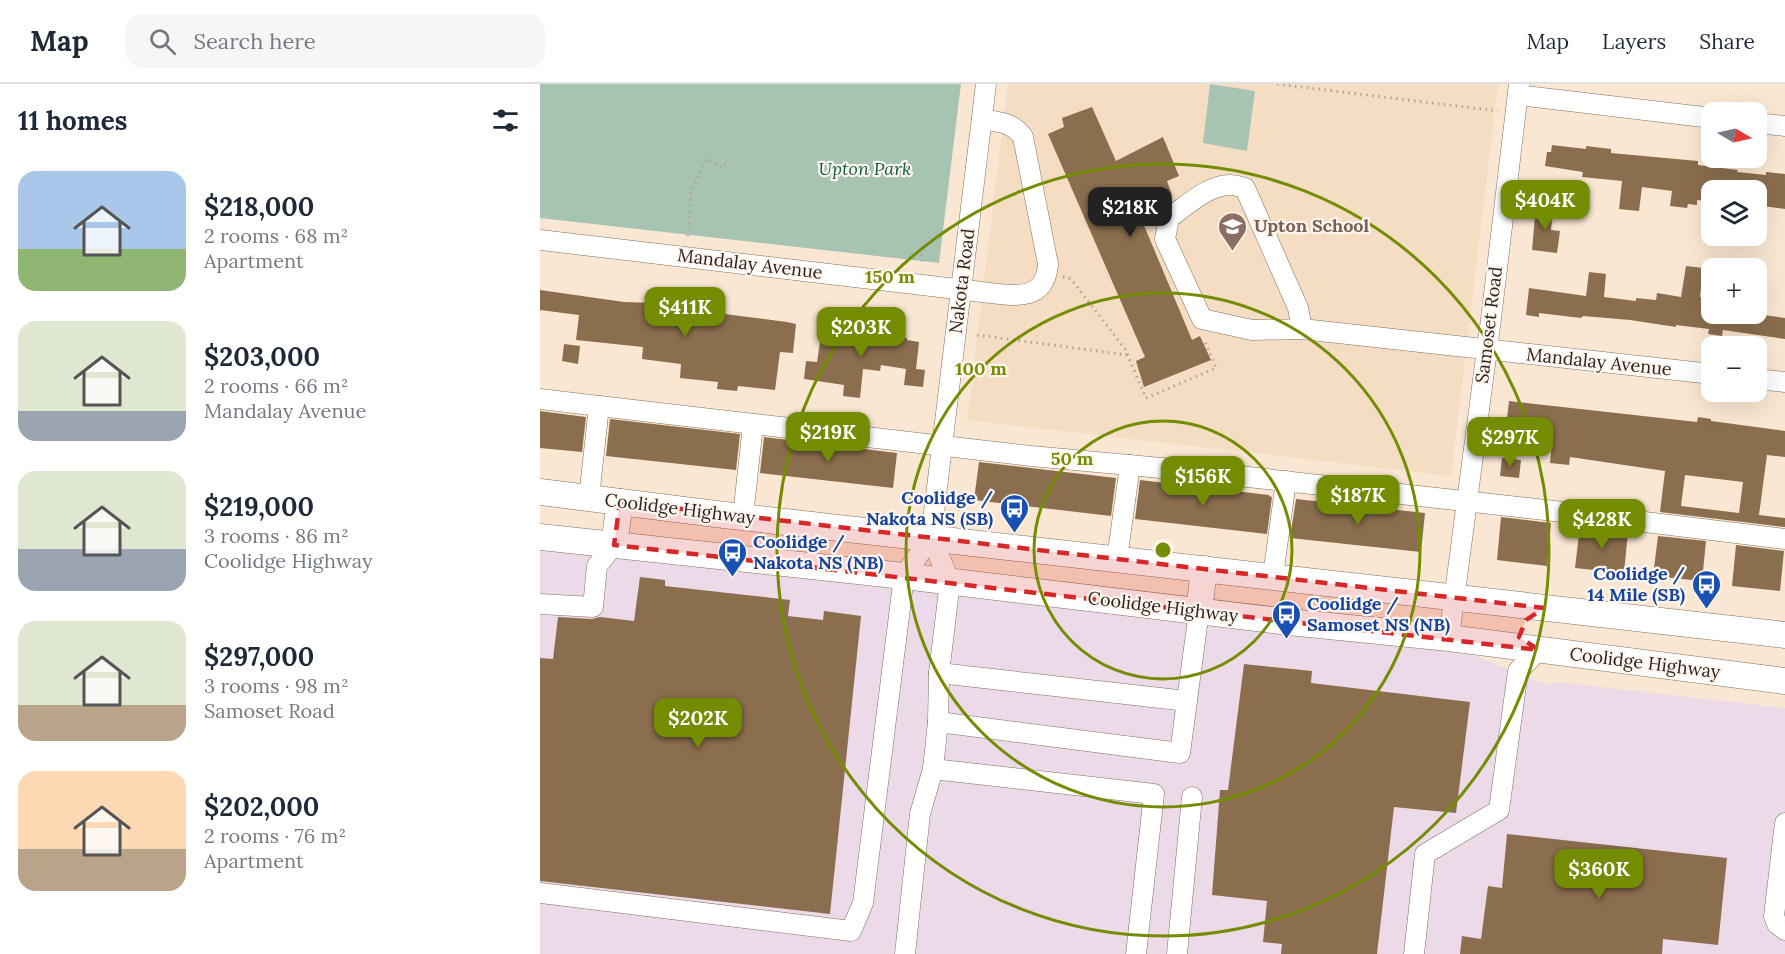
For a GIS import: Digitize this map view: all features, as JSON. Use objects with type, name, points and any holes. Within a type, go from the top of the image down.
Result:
[{"type":"main road","name":"Coolidge Highway","points":[[540,492],[1785,635]]},
{"type":"main road","points":[[614,545],[620,502]]},
{"type":"main road","name":"Coolidge Highway","points":[[540,537],[904,576],[1360,630],[1449,638],[1785,681]]},
{"type":"main road","points":[[1199,611],[1204,569]]},
{"type":"main road","points":[[1539,650],[1522,638],[1522,630],[1530,616],[1544,608]]},
{"type":"street","name":"Nakota Road","points":[[950,582],[931,537],[986,84]]},
{"type":"street","points":[[1518,90],[1701,116]]},
{"type":"street","name":"Samoset Road","points":[[1449,638],[1518,90]]},
{"type":"street","name":"Mandalay Avenue","points":[[540,240],[1025,295],[1040,287],[1047,275],[1048,264],[1023,137],[1017,128],[1006,123],[982,119]]},
{"type":"street","points":[[1767,124],[1785,126]]},
{"type":"street","name":"Mandalay Avenue","points":[[1302,329],[1298,308],[1245,188],[1231,184],[1214,189],[1168,218],[1165,239],[1202,319],[1252,330],[1302,329],[1701,373]]},
{"type":"street","points":[[1767,380],[1785,382]]},
{"type":"street","points":[[540,399],[942,446],[1467,501],[1785,539]]},
{"type":"street","points":[[588,498],[599,406]]},
{"type":"street","points":[[743,516],[753,425]]},
{"type":"street","points":[[1117,559],[1130,465]]},
{"type":"street","points":[[1273,576],[1286,481]]},
{"type":"street","points":[[540,893],[851,931],[863,903],[904,576],[931,537]]},
{"type":"street","points":[[540,604],[593,607],[597,567],[614,545]]},
{"type":"street","points":[[905,954],[920,814],[933,769],[938,722],[939,674],[950,582]]},
{"type":"street","points":[[938,722],[1180,753],[1199,611]]},
{"type":"street","points":[[1414,954],[1425,854],[1499,810],[1518,671],[1539,650]]},
{"type":"street","points":[[939,674],[1187,701]]},
{"type":"street","points":[[933,769],[1154,794],[1136,954]]},
{"type":"street","points":[[1177,954],[1192,797]]},
{"type":"street","points":[[1785,823],[1774,916],[1777,924],[1785,930]]},
{"type":"path","points":[[1277,84],[1503,111]]},
{"type":"path","points":[[688,236],[691,191],[707,159],[722,168],[725,164]]},
{"type":"path","points":[[921,254],[922,263]]},
{"type":"path","points":[[1059,282],[1061,277],[1071,279],[1125,349],[1146,398],[1216,368],[1201,332]]},
{"type":"path","points":[[977,335],[1127,355]]},
{"type":"highlighted area","points":[[620,502],[1544,608],[1526,620],[1519,637],[1539,650],[614,545]]},
{"type":"shaded area","name":"Upton School","points":[[1008,84],[1498,84],[1451,476],[967,420]]},
{"type":"shaded area","points":[[540,547],[1468,653],[1548,685],[1558,682],[1785,708],[1785,954],[540,954]]},
{"type":"green space","name":"Upton Park","points":[[540,84],[961,84],[939,263],[540,218]]},
{"type":"green space","points":[[1210,84],[1255,91],[1247,151],[1203,143]]},
{"type":"building","points":[[1092,107],[1116,161],[1163,137],[1179,176],[1167,181],[1172,195],[1138,211],[1192,340],[1200,336],[1211,360],[1144,387],[1136,361],[1145,357],[1048,134],[1064,127],[1062,118]]},
{"type":"building","points":[[1552,145],[1586,149],[1586,146],[1611,149],[1611,153],[1698,161],[1701,168],[1722,168],[1766,175],[1766,172],[1785,174],[1785,209],[1767,207],[1767,180],[1701,180],[1701,200],[1697,200],[1697,205],[1688,204],[1687,208],[1670,206],[1672,191],[1642,187],[1639,211],[1619,209],[1622,181],[1582,177],[1583,172],[1545,166],[1547,152],[1551,152]]},
{"type":"building","points":[[1536,205],[1553,207],[1551,230],[1560,231],[1557,253],[1532,250]]},
{"type":"building","points":[[1686,266],[1701,268],[1701,324],[1767,324],[1767,315],[1785,318],[1785,339],[1723,330],[1722,336],[1708,334],[1709,329],[1630,320],[1539,313],[1539,317],[1526,315],[1529,288],[1586,296],[1589,272],[1606,274],[1604,297],[1636,301],[1636,298],[1656,300],[1657,293],[1681,297]]},
{"type":"building","points":[[540,290],[624,302],[656,303],[796,324],[793,353],[780,352],[775,390],[738,386],[737,391],[717,389],[718,382],[680,378],[681,364],[642,359],[643,347],[576,340],[579,315],[540,310]]},
{"type":"building","points":[[823,322],[836,323],[835,329],[907,338],[907,340],[919,342],[916,369],[925,370],[923,387],[904,385],[906,369],[881,365],[880,371],[863,369],[860,398],[843,396],[844,385],[804,379],[806,361],[817,362]]},
{"type":"building","points":[[564,344],[580,346],[578,364],[562,361]]},
{"type":"building","points":[[1509,401],[1697,422],[1698,417],[1711,419],[1711,421],[1785,431],[1785,457],[1767,455],[1759,515],[1785,518],[1785,527],[1660,512],[1665,471],[1570,457],[1569,465],[1550,463],[1553,432],[1506,427]],"holes":[[[1685,475],[1743,482],[1739,513],[1681,506]]]},
{"type":"building","points":[[540,411],[586,417],[582,452],[540,448]]},
{"type":"building","points":[[610,419],[740,434],[736,470],[606,456]]},
{"type":"building","points":[[764,437],[897,453],[893,488],[760,473]]},
{"type":"building","points":[[1502,458],[1521,460],[1519,478],[1500,476]]},
{"type":"building","points":[[979,462],[1116,478],[1111,516],[974,500]]},
{"type":"building","points":[[1140,480],[1269,495],[1272,497],[1267,534],[1135,519]]},
{"type":"building","points":[[1296,499],[1425,513],[1421,552],[1290,538]]},
{"type":"building","points":[[1501,517],[1551,523],[1547,566],[1497,560]]},
{"type":"building","points":[[1580,526],[1628,532],[1624,573],[1575,568]]},
{"type":"building","points":[[1658,536],[1706,541],[1702,581],[1653,576]]},
{"type":"building","points":[[1736,545],[1784,551],[1780,591],[1732,586]]},
{"type":"building","points":[[640,577],[665,580],[665,586],[790,600],[788,616],[823,620],[824,611],[861,616],[830,914],[540,881],[540,658],[553,659],[558,617],[592,619],[600,617],[634,621]]},
{"type":"building","points":[[1244,664],[1312,671],[1311,683],[1470,702],[1456,813],[1394,807],[1377,954],[1281,954],[1282,944],[1263,942],[1267,901],[1212,895],[1220,790],[1228,790]]},
{"type":"building","points":[[1507,834],[1727,858],[1718,945],[1663,939],[1662,954],[1460,954],[1462,936],[1481,939],[1488,886],[1502,888]]},
{"type":"place","name":"Upton School","points":[[1233,252]]},
{"type":"place","name":"Coolidge / Nakota NS (SB)","points":[[1014,534]]},
{"type":"place","name":"Coolidge / Nakota NS (NB)","points":[[732,578]]},
{"type":"place","name":"Coolidge / 14 Mile (SB)","points":[[1706,610]]},
{"type":"place","name":"Coolidge / Samoset NS (NB)","points":[[1286,640]]}]
